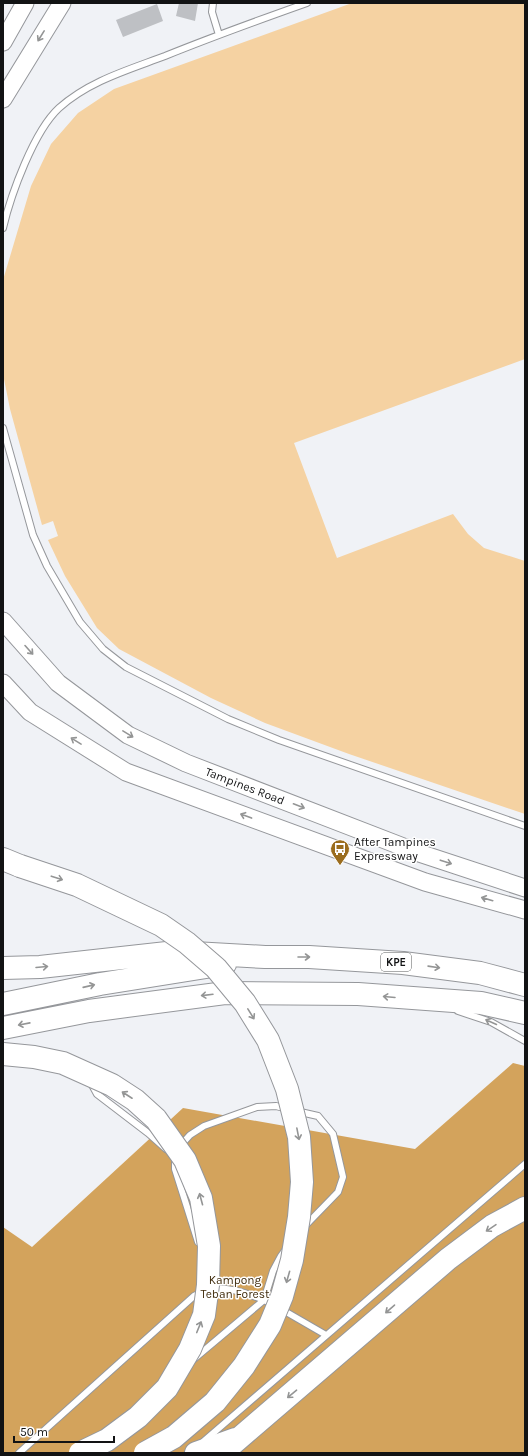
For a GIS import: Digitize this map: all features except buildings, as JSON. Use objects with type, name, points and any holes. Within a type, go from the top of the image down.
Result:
[{"type":"highway","points":[[11,863],[76,885],[161,925],[187,943],[216,968],[245,1003],[268,1040],[287,1089],[299,1137],[302,1182],[299,1217],[292,1260],[282,1296],[270,1325],[244,1366],[215,1402],[174,1436],[145,1453]]},
{"type":"highway","points":[[3,968],[40,967],[176,952],[265,957]]},
{"type":"highway","points":[[3,1004],[100,984],[265,957]]},
{"type":"highway","name":"KPE","points":[[265,957],[308,957],[403,963],[480,973],[525,985]]},
{"type":"highway","points":[[3,1028],[127,1005],[225,993],[358,994],[481,1004],[525,1013]]},
{"type":"highway","points":[[3,1054],[34,1057],[63,1063],[112,1085],[135,1100],[156,1120],[185,1160],[201,1198],[209,1246],[208,1285],[204,1315],[190,1349],[167,1388],[138,1417],[107,1440],[81,1453]]},
{"type":"highway","points":[[222,1453],[448,1259],[492,1226],[525,1208]]},
{"type":"highway","points":[[196,1453],[241,1436]]},
{"type":"main road","points":[[3,42],[25,3]]},
{"type":"main road","points":[[3,100],[62,3]]},
{"type":"main road","name":"Tampines Road","points":[[3,621],[58,683],[128,735],[186,763],[397,845],[525,888]]},
{"type":"main road","points":[[3,683],[30,712],[126,772],[425,882],[525,910]]},
{"type":"lane","points":[[213,3],[212,12],[219,35]]},
{"type":"lane","points":[[3,228],[25,162],[40,132],[58,109],[85,88],[114,75],[307,3]]},
{"type":"lane","points":[[3,428],[33,535],[44,560],[80,622],[103,649],[126,666],[228,719],[279,740],[525,826]]},
{"type":"lane","points":[[427,1000],[491,1022],[525,1041]]},
{"type":"lane","points":[[92,1072],[91,1082],[97,1094],[148,1132],[176,1158]]},
{"type":"lane","points":[[143,1402],[264,1300],[273,1271],[281,1256],[309,1220],[338,1192],[343,1177],[333,1134],[318,1116],[276,1106],[257,1106],[204,1126],[190,1135],[180,1146],[176,1158],[175,1169],[213,1289]]},
{"type":"lane","points":[[191,1453],[525,1164]]},
{"type":"lane","points":[[19,1453],[194,1296],[206,1290],[220,1288],[237,1291],[264,1300],[326,1336]]},
{"type":"lane","points":[[81,1453],[112,1428]]},
{"type":"shaded area","points":[[352,3],[525,3],[525,359],[294,443],[337,558],[453,514],[468,534],[484,548],[525,561],[525,814],[349,754],[265,723],[211,698],[119,649],[97,628],[65,576],[48,540],[58,536],[53,521],[42,525],[10,409],[3,374],[3,280],[31,186],[51,144],[78,113],[114,89]]},
{"type":"green space","name":"Kampong Teban Forest","points":[[513,1063],[525,1066],[525,1453],[3,1453],[3,1227],[32,1247],[183,1108],[415,1149]]},
{"type":"place","name":"After Tampines Expressway","points":[[340,866]]}]
